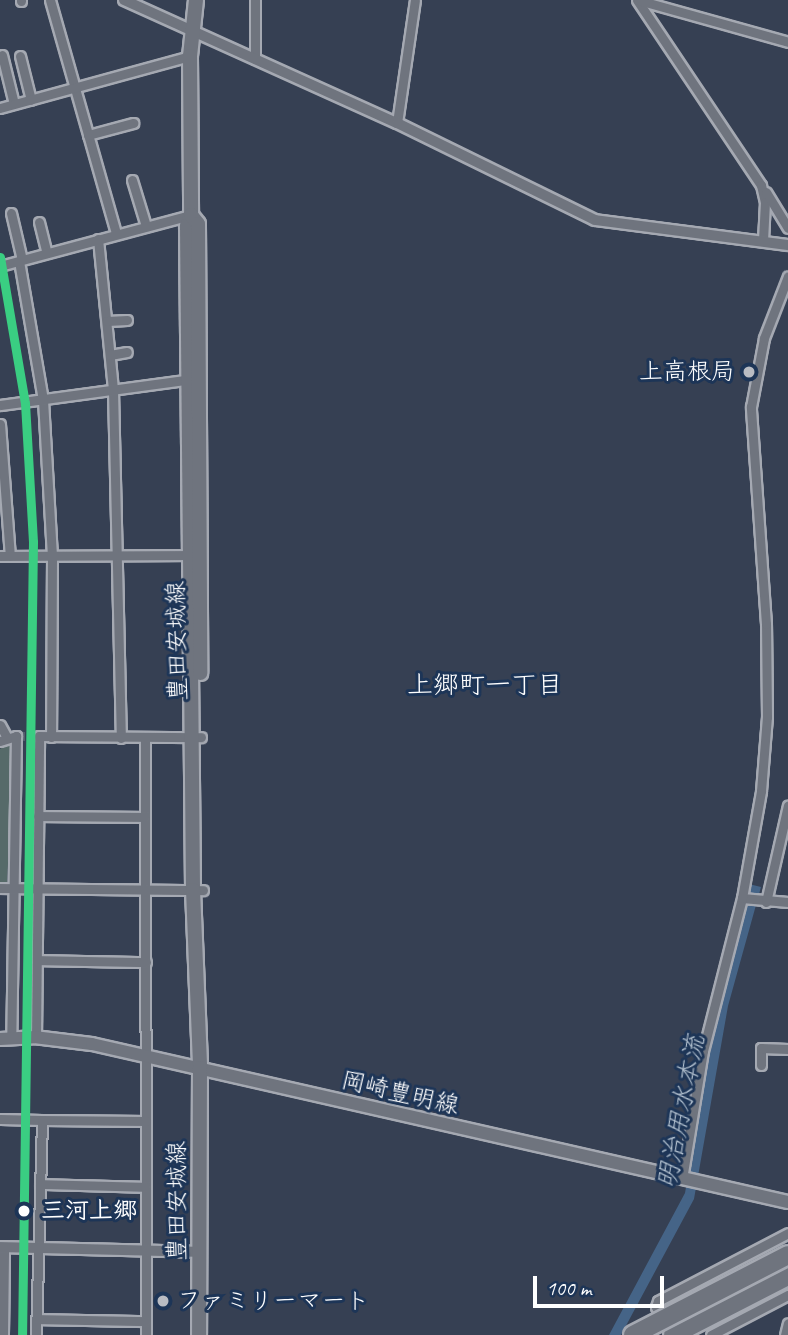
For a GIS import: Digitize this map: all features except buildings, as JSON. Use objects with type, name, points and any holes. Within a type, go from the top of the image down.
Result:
[{"type":"highway","points":[[633,1335],[788,1255]]},
{"type":"highway","points":[[672,1335],[788,1276]]},
{"type":"main road","name":"豊田安城線","points":[[196,0],[190,56],[191,215],[198,224],[193,379],[200,1068],[199,1335]]},
{"type":"main road","name":"岡崎豊明線","points":[[6,1039],[36,1038],[146,1056],[788,1202]]},
{"type":"street","points":[[50,0],[116,234]]},
{"type":"street","points":[[124,0],[397,123],[608,224],[763,240],[788,246]]},
{"type":"street","points":[[255,0],[255,59]]},
{"type":"street","points":[[397,123],[415,0]]},
{"type":"street","points":[[637,0],[788,42]]},
{"type":"street","points":[[637,0],[788,228]]},
{"type":"street","points":[[2,55],[14,104]]},
{"type":"street","points":[[20,56],[30,100]]},
{"type":"street","points":[[0,108],[190,56]]},
{"type":"street","points":[[88,135],[133,123]]},
{"type":"street","points":[[132,180],[146,226]]},
{"type":"street","points":[[761,185],[765,202],[763,240]]},
{"type":"street","points":[[10,213],[21,260],[43,400],[52,557],[51,737]]},
{"type":"street","points":[[0,266],[191,215]]},
{"type":"street","points":[[39,222],[47,253]]},
{"type":"street","points":[[99,239],[113,390],[121,737]]},
{"type":"street","points":[[684,1180],[703,1051],[744,899],[755,834],[767,717],[751,407],[764,338],[788,276]]},
{"type":"street","points":[[107,321],[127,320]]},
{"type":"street","points":[[110,355],[127,352]]},
{"type":"street","points":[[0,405],[193,379]]},
{"type":"street","points":[[0,424],[5,556],[194,555]]},
{"type":"street","points":[[0,725],[3,738],[16,736],[14,888],[6,1039]]},
{"type":"street","points":[[36,1038],[39,736],[196,738]]},
{"type":"street","points":[[145,738],[146,1335]]},
{"type":"street","points":[[762,902],[788,805]]},
{"type":"street","points":[[38,816],[145,817]]},
{"type":"street","points":[[0,888],[198,890]]},
{"type":"street","points":[[744,899],[788,902]]},
{"type":"street","points":[[37,960],[146,962]]},
{"type":"street","points":[[761,1066],[761,1048],[788,1049]]},
{"type":"street","points":[[0,1119],[146,1121]]},
{"type":"street","points":[[36,1335],[42,1120]]},
{"type":"street","points":[[40,1184],[146,1187]]},
{"type":"street","points":[[672,1335],[656,1307],[658,1301],[788,1233]]},
{"type":"street","points":[[3,1335],[2,1247],[200,1252]]},
{"type":"street","points":[[710,1335],[788,1295]]},
{"type":"street","points":[[37,1319],[146,1321]]},
{"type":"street","points":[[785,1335],[788,1323]]},
{"type":"shaded area","points":[[6,744],[14,746],[7,882],[0,882],[0,749]]},
{"type":"water","points":[[749,884],[761,887],[728,1006],[694,1199],[621,1335],[609,1335],[685,1193],[718,1000]]},
{"type":"tunnel","points":[[16,736],[39,736]]},
{"type":"transit line","points":[[0,257],[25,403],[33,542],[22,1335]]},
{"type":"place","name":"上高根局","points":[[749,372]]},
{"type":"place","name":"三河上郷","points":[[24,1211]]},
{"type":"place","name":"ファミリーマート","points":[[163,1301]]},
{"type":"district","name":"上郷町一丁目","points":[[485,685]]},
{"type":"water label","name":"明治用水本流","points":[[681,1112]]}]
